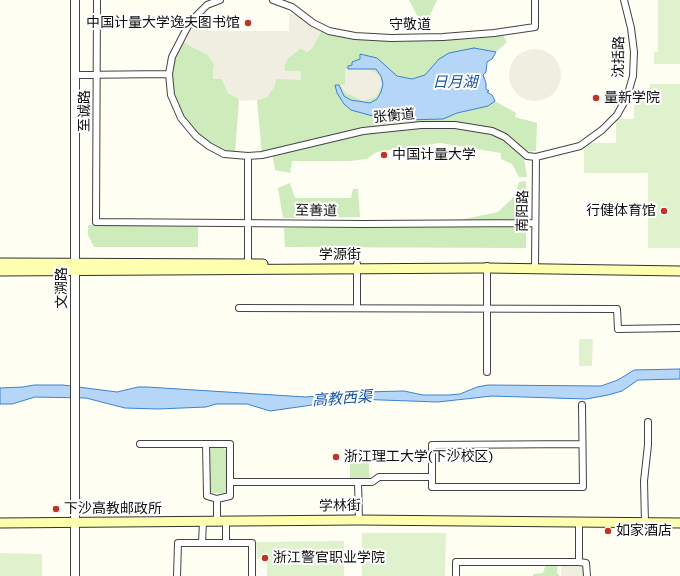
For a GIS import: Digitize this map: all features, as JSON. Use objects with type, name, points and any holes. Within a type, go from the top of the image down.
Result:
[{"type":"main road","name":"学源街","points":[[0,263],[75,267],[487,267],[680,271]]},
{"type":"main road","name":"学源街","points":[[0,270],[248,264],[357,267]]},
{"type":"main road","name":"学源街","points":[[487,267],[680,266]]},
{"type":"main road","name":"学林街","points":[[0,523],[359,520],[680,523]]},
{"type":"street","name":"文溯路","points":[[75,0],[75,576]]},
{"type":"street","name":"至诚路","points":[[96,222],[97,0]]},
{"type":"street","name":"张衡道","points":[[220,0],[207,5],[190,22],[172,57],[169,74],[171,95],[181,118],[196,136],[209,146],[224,154],[248,156],[262,155],[363,131],[421,125],[455,125],[492,131],[505,137],[527,156],[536,157]]},
{"type":"street","name":"守敬道","points":[[273,0],[292,7],[312,22],[329,31],[355,36],[391,38],[443,37],[494,33],[535,27],[535,0]]},
{"type":"street","name":"沈括路","points":[[536,157],[580,146],[602,130],[617,115],[627,97],[632,76],[634,52],[631,28],[624,0]]},
{"type":"street","points":[[74,75],[169,74]]},
{"type":"street","points":[[248,156],[248,264]]},
{"type":"street","name":"南阳路","points":[[535,266],[536,157]]},
{"type":"street","name":"至善道","points":[[96,222],[535,223]]},
{"type":"street","points":[[357,267],[357,308]]},
{"type":"street","points":[[487,267],[487,372]]},
{"type":"street","points":[[239,308],[617,309],[618,329],[680,328]]},
{"type":"street","points":[[582,405],[583,487],[432,487],[432,445],[582,444]]},
{"type":"street","points":[[645,523],[644,481],[648,445],[648,422]]},
{"type":"street","points":[[140,444],[206,444],[230,444],[230,496],[217,499],[206,496],[206,444]]},
{"type":"street","points":[[230,482],[372,482],[379,477],[432,477]]},
{"type":"street","points":[[358,482],[359,520]]},
{"type":"street","points":[[217,499],[226,543]]},
{"type":"street","points":[[202,543],[203,522]]},
{"type":"street","points":[[579,522],[579,562]]},
{"type":"street","points":[[177,576],[178,543],[252,543],[252,576]]},
{"type":"street","points":[[456,576],[456,562],[579,562],[586,563],[587,576]]},
{"type":"green space","points":[[409,0],[437,0],[430,15],[422,25]]},
{"type":"green space","points":[[658,0],[680,0],[680,64],[654,64],[654,52],[658,52]]},
{"type":"green space","points":[[323,28],[329,31],[391,38],[501,32],[507,42],[496,52],[478,62],[478,94],[495,101],[516,113],[515,117],[537,123],[536,151],[523,152],[527,177],[519,177],[512,164],[501,159],[501,153],[440,143],[377,152],[367,159],[350,161],[292,161],[290,173],[275,170],[272,152],[262,155],[257,100],[267,97],[274,87],[276,79],[285,71],[284,65],[288,58],[301,48],[307,52],[312,48]]},
{"type":"green space","points":[[179,40],[208,55],[214,64],[213,79],[222,79],[228,93],[239,99],[235,155],[209,146],[181,118],[171,95],[172,57]]},
{"type":"green space","points":[[650,84],[680,84],[680,248],[648,248],[648,173],[584,173],[584,143],[616,143],[616,119],[634,119],[634,95],[650,95]]},
{"type":"green space","points":[[526,181],[526,219],[460,220],[498,212],[515,196],[519,182]]},
{"type":"green space","points":[[290,183],[295,198],[351,198],[353,189],[358,189],[360,217],[283,218],[278,188]]},
{"type":"green space","points":[[88,225],[198,227],[198,247],[94,247],[88,235]]},
{"type":"green space","points":[[526,227],[526,248],[285,247],[284,228]]},
{"type":"green space","points":[[579,339],[593,339],[592,366],[579,366]]},
{"type":"green space","points":[[212,446],[222,446],[226,450],[227,489],[225,493],[212,493],[209,489],[209,451]]},
{"type":"green space","points":[[350,454],[369,454],[369,478],[350,478]]},
{"type":"green space","points":[[362,533],[446,533],[445,576],[362,576]]},
{"type":"green space","points":[[344,541],[344,576],[267,576],[267,559],[257,559],[256,542]]},
{"type":"green space","points":[[0,553],[42,554],[42,576],[0,576]]},
{"type":"green space","points":[[546,564],[558,565],[557,573],[560,576],[533,576],[533,574],[543,573]]},
{"type":"shaded area","points":[[206,14],[206,31],[289,31],[289,14],[302,15],[323,28],[312,48],[307,52],[301,48],[288,58],[284,65],[285,71],[301,71],[301,80],[276,79],[274,87],[267,97],[257,100],[242,101],[228,93],[222,79],[213,79],[214,64],[208,55],[179,40],[197,15]]},
{"type":"shaded area","points":[[535,49],[545,51],[553,57],[559,65],[561,75],[559,85],[553,93],[545,99],[535,101],[525,99],[517,93],[511,85],[509,75],[511,65],[517,57],[525,51]]},
{"type":"shaded area","points":[[345,69],[370,69],[380,76],[382,85],[376,97],[363,101],[346,93],[340,85],[345,84]]},
{"type":"shaded area","points":[[561,564],[581,565],[584,576],[561,576]]},
{"type":"water","name":"日月湖","points":[[474,48],[496,52],[492,59],[487,62],[486,72],[483,75],[486,83],[486,89],[489,91],[487,92],[492,95],[495,101],[488,106],[457,113],[443,119],[406,120],[380,118],[351,110],[344,104],[337,93],[335,85],[339,85],[344,96],[351,100],[370,103],[377,99],[383,84],[381,76],[376,69],[348,69],[348,66],[352,65],[352,62],[360,59],[360,54],[377,58],[397,76],[412,79],[425,75],[439,59],[449,53]]},
{"type":"water","name":"高教西渠","points":[[680,369],[680,379],[638,380],[622,391],[586,399],[492,396],[438,402],[354,399],[270,411],[247,404],[216,404],[206,407],[158,409],[125,408],[86,398],[35,397],[12,404],[0,404],[0,388],[34,385],[63,385],[117,392],[138,387],[147,387],[306,397],[363,392],[404,391],[423,395],[448,395],[460,394],[477,387],[488,385],[601,386],[618,380],[634,370]]},
{"type":"place","name":"中国计量大学逸夫图书馆","points":[[248,23]]},
{"type":"place","name":"量新学院","points":[[596,98]]},
{"type":"place","name":"中国计量大学","points":[[384,155]]},
{"type":"place","name":"行健体育馆","points":[[664,211]]},
{"type":"place","name":"浙江理工大学(下沙校区)","points":[[336,457]]},
{"type":"place","name":"下沙高教邮政所","points":[[56,509]]},
{"type":"place","name":"如家酒店","points":[[608,531]]},
{"type":"place","name":"浙江警官职业学院","points":[[265,558]]}]
